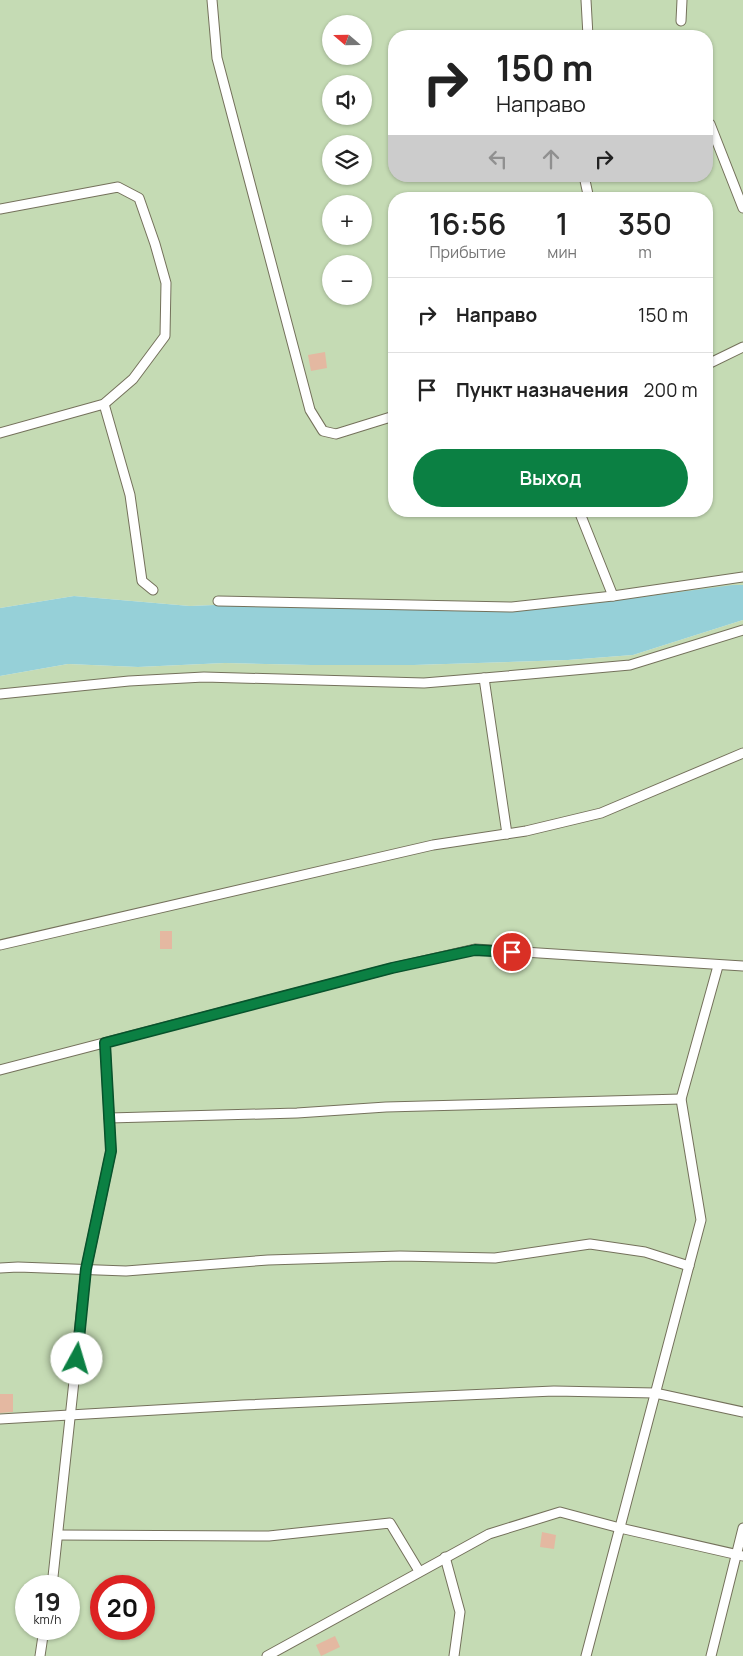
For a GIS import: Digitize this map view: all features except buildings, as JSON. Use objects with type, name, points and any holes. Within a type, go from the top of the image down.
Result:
[{"type":"lane","points":[[212,0],[217,58],[310,410],[323,431],[336,434],[388,418]]},
{"type":"lane","points":[[586,0],[588,30]]},
{"type":"lane","points":[[681,21],[682,0]]},
{"type":"lane","points":[[713,132],[743,208]]},
{"type":"lane","points":[[0,209],[118,187],[139,198],[156,244],[166,283],[165,336],[134,379],[104,404],[0,433]]},
{"type":"lane","points":[[713,362],[743,347]]},
{"type":"lane","points":[[104,404],[130,495],[142,582],[152,590]]},
{"type":"lane","points":[[581,517],[613,596]]},
{"type":"lane","points":[[218,601],[512,607],[613,596],[743,577]]},
{"type":"lane","points":[[0,694],[129,681],[204,677],[424,683],[484,678],[630,665],[743,630]]},
{"type":"lane","points":[[484,678],[507,834]]},
{"type":"lane","points":[[0,945],[424,847],[507,834],[602,814],[743,753]]},
{"type":"lane","points":[[0,1070],[392,968],[475,950],[743,966]]},
{"type":"lane","points":[[586,1656],[701,1220],[681,1099],[718,966]]},
{"type":"lane","points":[[53,1575],[86,1269],[111,1151],[105,1043]]},
{"type":"lane","points":[[109,1118],[681,1099]]},
{"type":"lane","points":[[0,1268],[126,1271],[268,1260],[495,1258],[590,1244],[645,1252],[689,1266]]},
{"type":"lane","points":[[0,1419],[554,1391],[655,1393],[743,1412]]},
{"type":"lane","points":[[267,1656],[489,1534],[560,1512],[620,1528],[739,1555]]},
{"type":"lane","points":[[58,1535],[268,1536],[390,1523],[419,1571]]},
{"type":"lane","points":[[711,1656],[739,1555],[743,1528]]},
{"type":"lane","points":[[445,1557],[460,1612],[454,1656]]},
{"type":"lane","points":[[40,1656],[42,1640]]},
{"type":"green space","points":[[0,0],[743,0],[743,585],[602,602],[484,608],[310,608],[261,603],[190,606],[74,596],[0,608]]},
{"type":"green space","points":[[743,620],[743,1656],[0,1656],[0,676],[68,664],[138,667],[225,663],[414,665],[568,660],[633,655]]},
{"type":"water","points":[[743,585],[743,620],[633,655],[568,660],[414,665],[225,663],[138,667],[68,664],[0,676],[0,608],[74,596],[190,606],[261,603],[310,608],[484,608],[602,602]]},
{"type":"route","points":[[77,1359],[86,1269],[111,1151],[105,1043],[392,968],[475,950],[512,952]]}]
